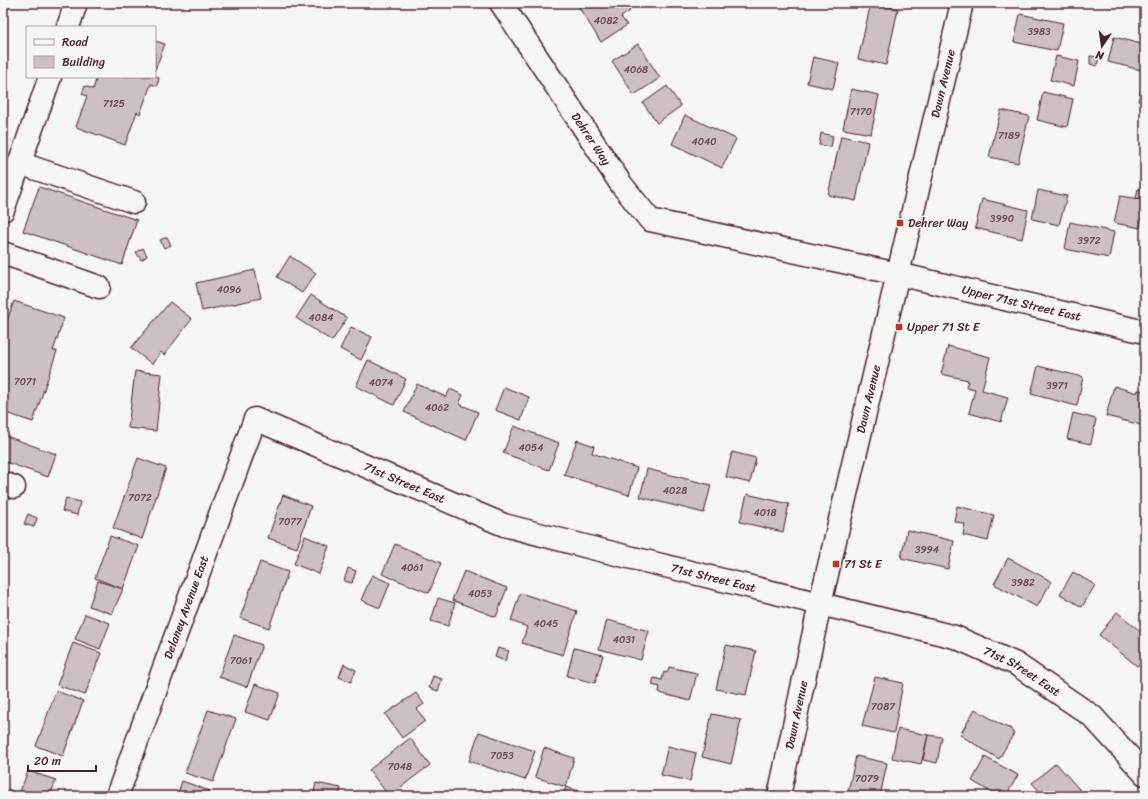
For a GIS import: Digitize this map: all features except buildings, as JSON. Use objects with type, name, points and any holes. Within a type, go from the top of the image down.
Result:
[{"type":"street","points":[[68,26],[76,3]]},
{"type":"street","name":"Dehrer Way","points":[[501,3],[621,184],[650,220],[898,274]]},
{"type":"street","name":"Dawn Avenue","points":[[779,796],[820,604],[962,3]]},
{"type":"street","points":[[3,207],[50,78]]},
{"type":"street","points":[[19,163],[134,202]]},
{"type":"street","points":[[3,253],[99,287]]},
{"type":"street","name":"Upper 71st Street East","points":[[898,274],[1145,332]]},
{"type":"street","name":"71st Street East","points":[[255,419],[504,525],[955,638],[1016,664],[1092,716],[1145,774]]},
{"type":"street","name":"Delaney Avenue East","points":[[117,796],[255,419]]},
{"type":"place","name":"Dehrer Way","points":[[900,223]]},
{"type":"place","name":"Upper 71 St E","points":[[899,327]]},
{"type":"place","name":"71 St E","points":[[836,564]]}]
